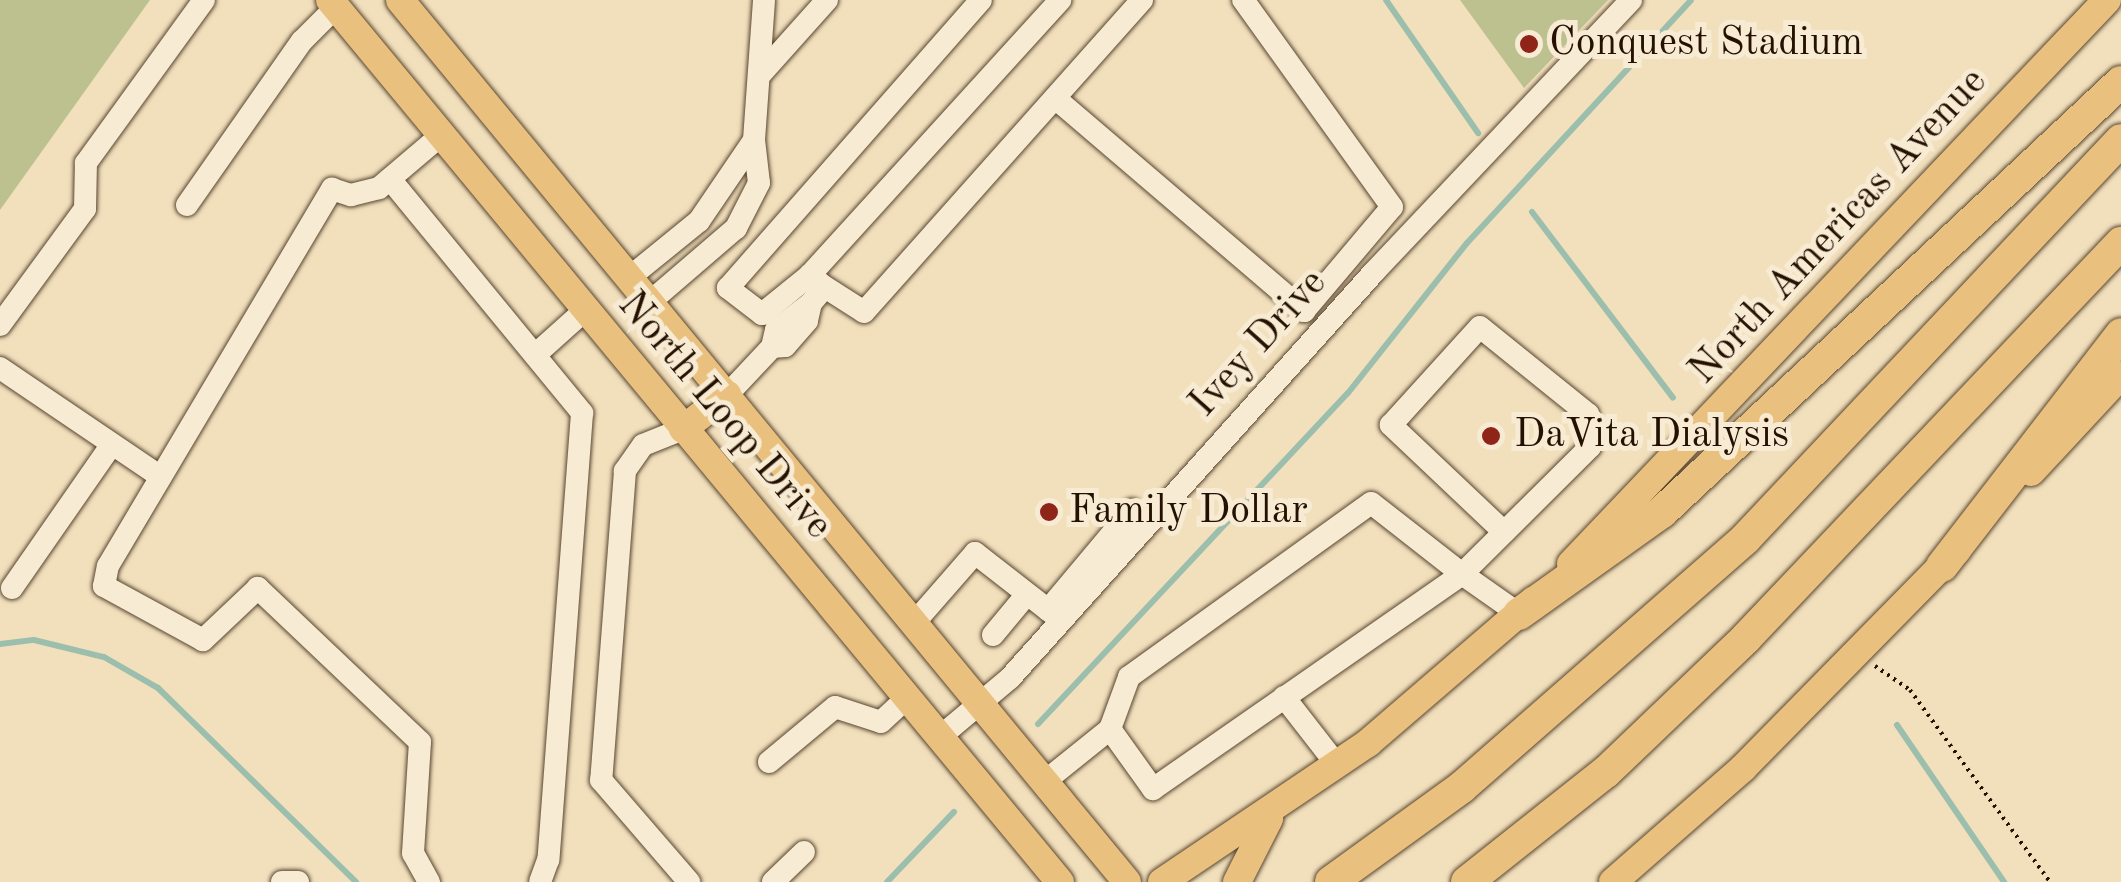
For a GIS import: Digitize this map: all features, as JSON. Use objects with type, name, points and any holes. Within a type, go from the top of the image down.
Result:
[{"type":"highway","points":[[1519,614],[1662,512],[2121,82]]},
{"type":"highway","points":[[1330,882],[1492,762],[1745,539],[2121,140]]},
{"type":"highway","points":[[1467,882],[1606,772],[1746,638],[2121,243]]},
{"type":"highway","points":[[1942,566],[2121,334]]},
{"type":"main road","name":"North Loop Drive","points":[[400,0],[1127,882]]},
{"type":"main road","name":"North Americas Avenue","points":[[1162,882],[1276,810],[1337,765],[1444,683],[1519,614],[1669,465],[2107,0]]},
{"type":"main road","name":"North Loop Drive","points":[[337,2],[583,312],[1060,882]]},
{"type":"main road","points":[[1613,882],[1744,768],[1859,653],[2121,375]]},
{"type":"main road","points":[[683,429],[727,395]]},
{"type":"main road","points":[[1237,882],[1248,850],[1276,810]]},
{"type":"street","points":[[0,325],[85,209],[86,164],[204,0]]},
{"type":"street","points":[[650,302],[736,228],[758,184],[754,140],[764,0]]},
{"type":"street","points":[[759,76],[826,0]]},
{"type":"street","points":[[981,0],[728,288],[762,314],[815,288],[1060,0]]},
{"type":"street","points":[[815,288],[864,312],[1142,0]]},
{"type":"street","points":[[1055,98],[1304,311],[1392,206],[1243,0]]},
{"type":"street","name":"Ivey Drive","points":[[941,736],[980,704],[1055,615],[1148,524],[1630,0]]},
{"type":"street","points":[[187,205],[302,41],[337,2]]},
{"type":"street","points":[[429,882],[413,853],[420,742],[258,588],[203,640],[104,586],[108,566],[332,189],[366,194],[440,136]]},
{"type":"street","points":[[630,278],[699,220],[754,140]]},
{"type":"street","points":[[390,179],[582,413],[548,860],[540,882]]},
{"type":"street","points":[[727,395],[772,347],[785,346],[807,322],[815,288]]},
{"type":"street","points":[[536,355],[583,312]]},
{"type":"street","points":[[1110,729],[1153,789],[1462,574],[1504,532],[1590,446],[1588,414],[1480,328],[1391,425],[1504,532]]},
{"type":"street","points":[[0,368],[161,478]]},
{"type":"street","points":[[683,429],[644,445],[625,471],[601,780],[688,882]]},
{"type":"street","points":[[12,588],[112,444]]},
{"type":"street","points":[[1044,782],[1110,729],[1130,676],[1371,503],[1519,614]]},
{"type":"street","points":[[914,623],[976,553],[1055,615]]},
{"type":"street","points":[[993,636],[1027,594]]},
{"type":"street","points":[[769,762],[834,707],[881,722],[908,697]]},
{"type":"street","points":[[1284,698],[1337,765]]},
{"type":"street","points":[[773,882],[804,852]]},
{"type":"street","points":[[282,882],[298,882]]},
{"type":"path","points":[[1859,653],[1910,690],[2050,882]]},
{"type":"green space","points":[[0,0],[150,0],[0,210]]},
{"type":"green space","name":"Conquest Stadium","points":[[1460,0],[1608,0],[1524,88]]},
{"type":"waterway","points":[[1386,0],[1478,133]]},
{"type":"waterway","points":[[1038,724],[1348,393],[1467,243],[1691,0]]},
{"type":"waterway","points":[[1532,212],[1673,398]]},
{"type":"waterway","points":[[0,644],[34,640],[104,657],[158,688],[356,882]]},
{"type":"waterway","points":[[1897,725],[2004,882]]},
{"type":"waterway","points":[[887,882],[954,812]]},
{"type":"place","name":"Conquest Stadium","points":[[1529,44]]},
{"type":"place","name":"DaVita Dialysis","points":[[1491,436]]},
{"type":"place","name":"Family Dollar","points":[[1049,512]]}]
